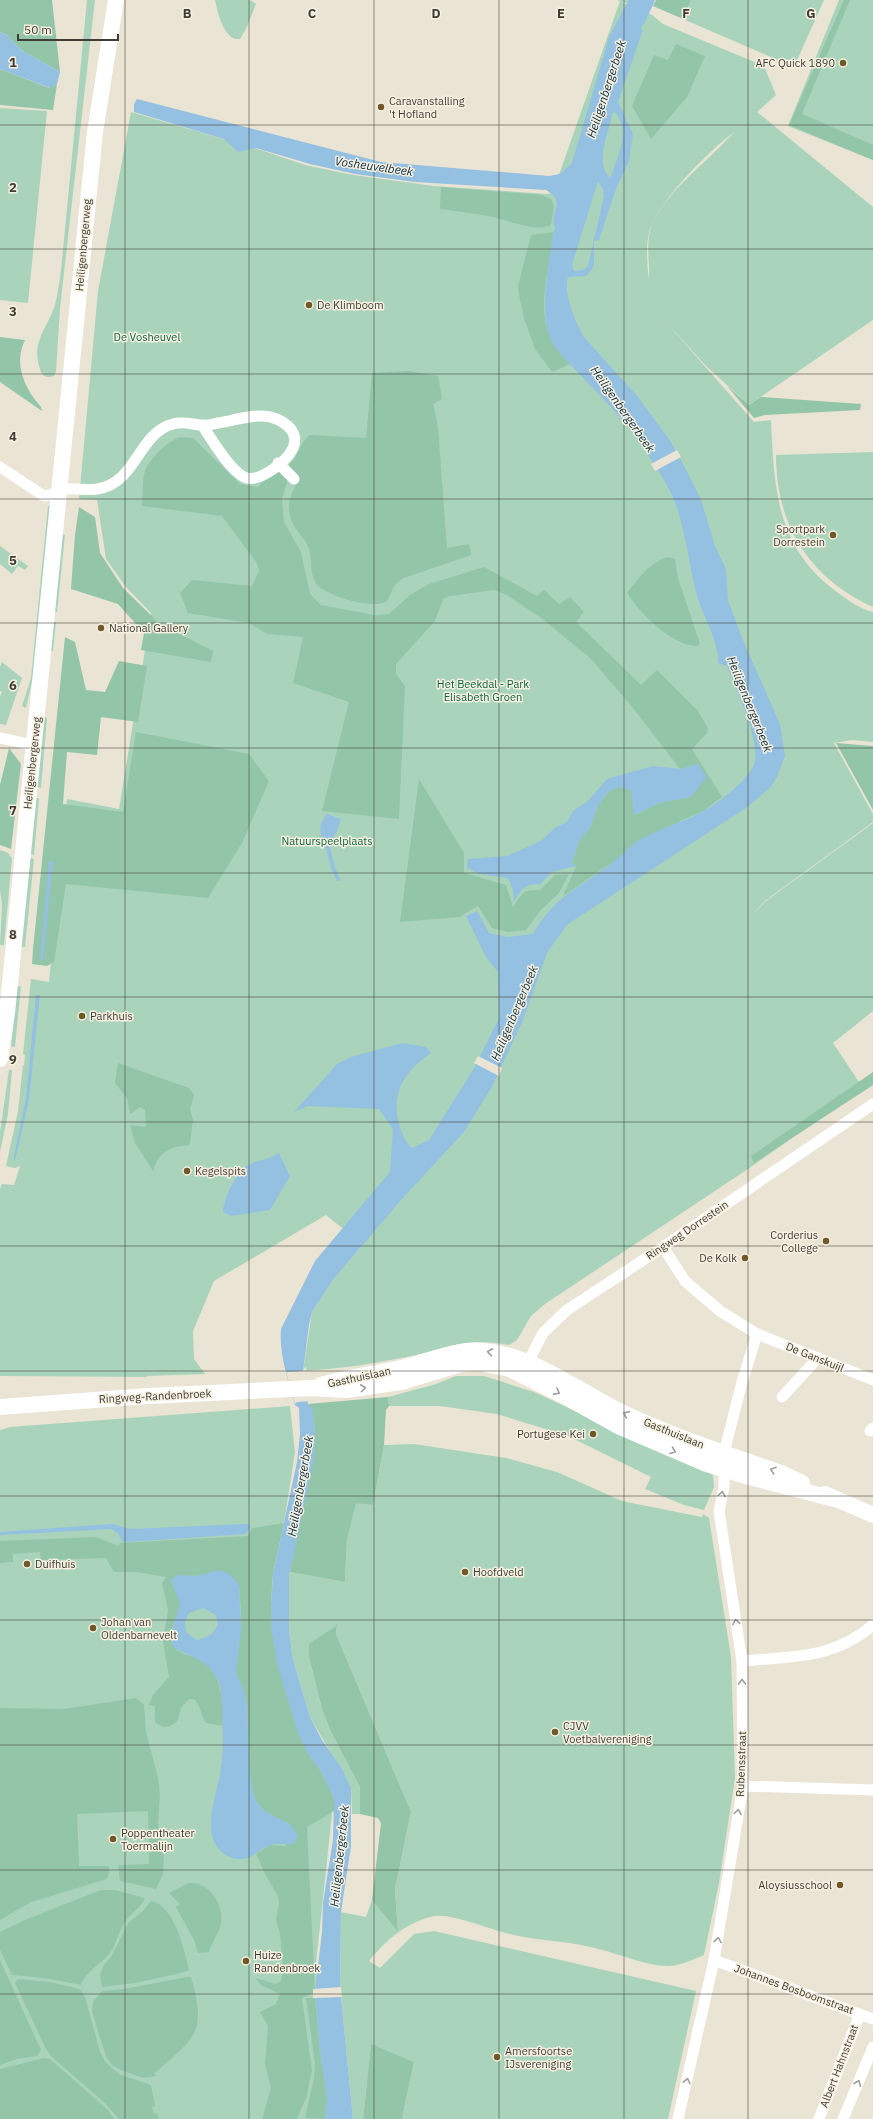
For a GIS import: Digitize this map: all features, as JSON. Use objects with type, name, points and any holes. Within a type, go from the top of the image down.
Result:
[{"type":"main road","name":"Heiligenbergerweg","points":[[0,1059],[8,1013],[33,745],[42,678],[58,492],[94,132],[116,0]]},
{"type":"main road","name":"Gasthuislaan","points":[[310,1388],[348,1377],[401,1368],[460,1352],[486,1351],[511,1356],[525,1369],[633,1433],[724,1470],[834,1499]]},
{"type":"main road","name":"Gasthuislaan","points":[[525,1369],[626,1414],[724,1453],[781,1473],[834,1499],[873,1515]]},
{"type":"main road","name":"Ringweg-Randenbroek","points":[[0,1407],[124,1398],[310,1388]]},
{"type":"street","points":[[0,467],[44,496],[58,492],[65,488],[98,489],[112,484],[128,471],[145,446],[164,427],[180,422],[202,425],[261,416],[282,420],[291,429],[294,441],[290,452],[258,478],[254,479],[244,477],[219,450],[202,425]]},
{"type":"street","points":[[278,463],[294,479]]},
{"type":"street","points":[[0,738],[33,745]]},
{"type":"street","name":"Ringweg Dorrestein","points":[[525,1369],[543,1333],[567,1310],[663,1247],[873,1104]]},
{"type":"street","name":"De Ganskuijl","points":[[663,1247],[685,1281],[720,1311],[757,1334],[873,1380]]},
{"type":"street","name":"Rubensstraat","points":[[678,2119],[714,1960],[743,1786],[742,1661],[719,1511],[724,1486],[724,1453],[742,1382],[757,1334]]},
{"type":"street","points":[[782,1397],[818,1358]]},
{"type":"street","points":[[742,1661],[823,1653],[846,1644],[873,1625]]},
{"type":"street","points":[[743,1786],[873,1790]]},
{"type":"street","name":"Johannes Bosboomstraat","points":[[714,1960],[873,2019]]},
{"type":"street","name":"Albert Hahnstraat","points":[[819,2119],[860,2014]]},
{"type":"street","name":"Albert Hahnstraat","points":[[843,2119],[873,2047]]},
{"type":"green space","points":[[0,0],[52,0],[60,72],[21,50],[7,35],[0,32]]},
{"type":"green space","points":[[87,0],[95,0],[60,308],[56,371],[54,376],[47,377],[41,372],[37,351],[38,344],[54,308],[61,271]]},
{"type":"green space","points":[[215,0],[250,0],[256,4],[246,29],[240,39],[235,39],[227,32],[219,16]]},
{"type":"green space","name":"Het Beekdal - Park Elisabeth Groen","points":[[617,0],[629,0],[627,3],[621,2],[652,15],[663,24],[764,66],[776,95],[757,112],[873,207],[873,320],[749,405],[706,366],[665,321],[754,422],[771,420],[777,491],[789,534],[800,553],[814,572],[833,589],[857,606],[873,612],[873,742],[852,740],[834,743],[873,814],[873,822],[765,901],[753,914],[766,901],[873,823],[873,1011],[833,1043],[863,1088],[748,1169],[545,1304],[531,1316],[517,1340],[509,1345],[480,1342],[468,1343],[380,1362],[342,1368],[303,1371],[312,1312],[333,1280],[363,1245],[326,1215],[214,1281],[193,1331],[194,1359],[205,1374],[145,1376],[149,1377],[0,1376],[0,1189],[2,1184],[14,1185],[20,1166],[15,1168],[6,1166],[18,1111],[25,1055],[23,1054],[31,979],[49,982],[67,799],[119,809],[151,613],[126,587],[106,559],[97,500],[79,499],[98,291],[131,112],[258,149],[305,165],[353,175],[434,186],[549,194],[560,172],[620,1]],"holes":[[[734,132],[669,198],[652,224],[658,212],[677,187],[688,174]],[[652,224],[648,244],[649,279],[647,243],[648,236]]]},
{"type":"green space","points":[[656,0],[691,0],[683,19],[653,6]]},
{"type":"green space","points":[[691,0],[824,0],[794,67],[683,19]]},
{"type":"green space","name":"AFC Quick 1890","points":[[839,0],[873,0],[873,160],[788,126]]},
{"type":"green space","points":[[844,0],[850,0],[802,114],[873,145],[873,160],[789,125]]},
{"type":"green space","points":[[676,44],[705,56],[687,97],[651,139],[632,106],[654,55],[668,60]]},
{"type":"green space","points":[[0,69],[49,88],[57,84],[53,110],[0,105]]},
{"type":"green space","points":[[0,108],[47,111],[28,303],[0,300]]},
{"type":"green space","points":[[441,187],[542,195],[552,200],[554,207],[551,225],[537,227],[520,225],[488,216],[440,209]]},
{"type":"green space","points":[[554,232],[546,280],[544,306],[545,317],[551,338],[570,364],[552,372],[535,349],[524,318],[518,286],[531,235]]},
{"type":"green space","points":[[0,337],[25,340],[20,358],[22,376],[42,411],[0,382]]},
{"type":"green space","points":[[409,371],[438,376],[442,399],[433,404],[438,427],[447,548],[469,544],[471,555],[404,578],[394,586],[389,598],[383,603],[367,604],[335,596],[319,587],[315,582],[312,573],[309,548],[292,522],[289,503],[300,478],[289,465],[295,458],[304,441],[310,435],[366,438],[372,373]]},
{"type":"green space","points":[[727,386],[749,405],[761,397],[861,404],[860,410],[765,415],[754,418]]},
{"type":"green space","points":[[181,437],[193,438],[240,484],[257,487],[278,469],[288,479],[282,499],[284,522],[301,552],[310,594],[321,605],[374,615],[389,614],[410,595],[429,584],[484,567],[537,596],[544,590],[559,604],[570,597],[584,612],[576,622],[641,685],[657,670],[697,710],[708,728],[707,733],[692,749],[722,797],[702,812],[682,820],[616,860],[563,896],[576,866],[572,863],[579,841],[590,828],[598,806],[608,792],[617,787],[632,790],[635,815],[659,803],[691,797],[698,764],[680,769],[633,708],[591,659],[544,620],[507,595],[494,590],[450,596],[443,599],[435,621],[396,664],[396,674],[405,686],[399,819],[322,811],[349,702],[293,683],[303,637],[267,634],[249,623],[188,613],[180,593],[192,580],[252,586],[259,571],[257,563],[222,516],[142,506],[143,479],[145,471],[151,460],[170,442]]},
{"type":"green space","name":"Sportpark Dorrestein","points":[[873,452],[873,607],[850,595],[831,581],[814,565],[800,546],[790,526],[782,504],[776,455]]},
{"type":"green space","points":[[48,506],[51,506],[36,664],[26,708],[22,706],[31,678]]},
{"type":"green space","points":[[79,507],[95,517],[100,553],[123,588],[160,624],[213,651],[211,662],[141,650],[144,633],[118,604],[71,589],[75,535]]},
{"type":"green space","points":[[61,534],[65,535],[57,612],[53,612]]},
{"type":"green space","points":[[0,546],[28,566],[25,570],[18,566],[12,574],[0,564]]},
{"type":"green space","points":[[668,557],[675,559],[678,578],[700,644],[697,646],[687,645],[667,635],[648,619],[627,593],[640,576],[650,567]]},
{"type":"green space","points":[[53,622],[56,622],[53,651],[49,651]]},
{"type":"green space","points":[[65,637],[75,642],[86,690],[105,692],[119,661],[147,666],[138,722],[101,717],[97,755],[67,752],[63,804],[123,812],[136,732],[249,754],[269,781],[242,843],[208,898],[66,884],[54,962],[47,966],[32,964]]},
{"type":"green space","points":[[2,662],[22,678],[6,725],[0,724],[0,696],[2,692],[0,691],[0,667]]},
{"type":"green space","points":[[43,716],[47,718],[41,788],[36,787]]},
{"type":"green space","points":[[836,743],[873,746],[873,810]]},
{"type":"green space","points":[[9,748],[21,764],[11,849],[0,845],[0,785]]},
{"type":"green space","points":[[419,779],[464,853],[464,873],[506,885],[513,907],[523,893],[529,890],[540,890],[555,875],[569,874],[559,893],[540,911],[526,930],[508,932],[492,928],[478,906],[459,917],[400,922]]},
{"type":"green space","points":[[35,798],[39,798],[34,855],[30,854]]},
{"type":"green space","points":[[0,850],[8,853],[12,858],[4,945],[0,945],[2,905],[0,890]]},
{"type":"green space","points":[[30,858],[34,859],[25,947],[21,947]]},
{"type":"green space","points":[[21,986],[15,1047],[11,1046],[17,987]]},
{"type":"green space","points":[[118,1063],[189,1088],[194,1095],[190,1109],[193,1120],[189,1145],[176,1147],[166,1151],[158,1159],[153,1171],[135,1143],[130,1125],[146,1127],[145,1110],[140,1107],[130,1114],[127,1098],[115,1083]]},
{"type":"green space","points":[[9,1070],[12,1070],[8,1114],[0,1152],[0,1132]]},
{"type":"green space","points":[[873,1072],[873,1085],[754,1163],[751,1156]]},
{"type":"green space","points":[[456,1376],[484,1376],[534,1392],[673,1456],[709,1470],[713,1476],[714,1487],[704,1510],[684,1505],[645,1489],[651,1477],[568,1436],[497,1414],[440,1406],[389,1406],[388,1397],[436,1384]]},
{"type":"green space","points":[[388,1397],[389,1406],[386,1410],[384,1445],[373,1505],[356,1503],[347,1540],[345,1582],[290,1572],[312,1458],[314,1435],[313,1416],[308,1404]]},
{"type":"green space","points":[[290,1406],[295,1452],[285,1517],[272,1574],[269,1601],[329,1795],[332,1814],[316,1963],[333,2119],[0,2119],[0,1430],[10,1427]]},
{"type":"green space","name":"CJVV Voetbalvereniging","points":[[414,1444],[506,1458],[557,1472],[622,1501],[702,1517],[703,1514],[709,1518],[731,1657],[735,1778],[719,1883],[704,1955],[678,1965],[660,1966],[580,1945],[516,1936],[460,1919],[442,1916],[435,1916],[416,1922],[398,1932],[395,1889],[411,1812],[336,1634],[337,1626],[309,1657],[322,1709],[331,1732],[360,1787],[360,1814],[352,1814],[351,1788],[310,1717],[293,1660],[289,1630],[290,1572],[345,1582],[347,1540],[356,1502],[373,1505],[384,1445]]},
{"type":"green space","points":[[284,1523],[273,1574],[271,1604],[272,1633],[307,1752],[322,1773],[329,1787],[334,1799],[334,1811],[307,1827],[315,1992],[302,1998],[312,2070],[307,2095],[297,2119],[262,2119],[271,2088],[265,2064],[268,2026],[260,2012],[276,2004],[280,1994],[260,1985],[256,1978],[275,1984],[281,1981],[283,1970],[280,1933],[276,1920],[279,1904],[278,1896],[266,1876],[256,1854],[270,1845],[285,1846],[291,1825],[264,1811],[254,1798],[250,1774],[247,1708],[244,1690],[236,1674],[241,1613],[239,1584],[204,1574],[197,1576],[177,1575],[171,1581],[178,1595],[180,1604],[172,1630],[171,1640],[177,1650],[204,1662],[211,1668],[216,1676],[221,1696],[223,1726],[206,1723],[198,1704],[192,1699],[187,1701],[182,1707],[177,1721],[172,1725],[164,1727],[155,1722],[155,1706],[149,1705],[153,1695],[169,1677],[163,1641],[168,1610],[162,1583],[166,1577],[136,1572],[114,1572],[106,1558],[41,1560],[40,1552],[13,1554],[13,1562],[0,1563],[0,1541],[96,1537],[119,1546],[120,1543],[248,1536],[252,1528]]},
{"type":"green space","points":[[337,1625],[336,1634],[411,1812],[395,1889],[398,1932],[372,1900],[381,1823],[378,1818],[360,1814],[360,1787],[331,1732],[322,1709],[309,1657],[309,1644]]},
{"type":"green space","points":[[136,1698],[144,1705],[146,1732],[158,1778],[160,1795],[158,1824],[164,1853],[163,1874],[156,1889],[120,1881],[118,1865],[149,1864],[148,1811],[77,1814],[79,1866],[109,1866],[107,1879],[31,1902],[0,1920],[0,1708],[64,1709]]},
{"type":"green space","points":[[188,1883],[196,1883],[208,1890],[214,1895],[220,1908],[220,1927],[209,1952],[198,1953],[194,1940],[176,1907],[180,1904],[169,1893]]},
{"type":"green space","points":[[101,1890],[115,1890],[145,1898],[141,1905],[127,1919],[110,1953],[90,1971],[81,1985],[44,1978],[12,1975],[0,1950],[0,1932],[27,1919]]},
{"type":"green space","name":"CJVV Voetbalvereniging","points":[[372,1900],[398,1932],[369,1961],[380,1968],[414,1934],[434,1931],[696,1991],[668,2119],[402,2119],[414,2062],[371,2045],[363,2119],[353,2119],[340,1986],[341,1912],[366,1917]]},
{"type":"green space","points":[[151,1901],[159,1904],[172,1920],[185,1952],[189,1970],[135,1983],[102,1987],[100,1975],[104,1965],[111,1957],[129,1922],[142,1912]]},
{"type":"green space","points":[[0,1960],[41,2050],[37,2056],[17,2059],[0,2065]]},
{"type":"green space","points":[[191,1977],[198,2010],[198,2022],[195,2032],[189,2041],[154,2074],[156,2076],[143,2078],[112,2065],[106,2056],[92,2011],[93,2002],[102,1991],[124,1989]]},
{"type":"green space","points":[[18,1979],[50,1982],[80,1989],[85,1997],[100,2052],[106,2063],[121,2075],[151,2085],[155,2106],[152,2107],[154,2114],[157,2113],[159,2119],[119,2119],[106,2104],[51,2056],[46,2049],[15,1983]]},
{"type":"green space","points":[[306,1998],[315,1998],[320,2051],[327,2097],[325,2119],[305,2118],[314,2078],[315,2064]]},
{"type":"green space","points":[[371,2044],[414,2062],[402,2119],[363,2119]]},
{"type":"green space","points":[[44,2058],[50,2059],[108,2110],[114,2119],[0,2119],[0,2069]]},
{"type":"water","points":[[630,0],[655,0],[644,24],[622,16]]},
{"type":"water","name":"Vosheuvelbeek","points":[[619,23],[643,30],[618,102],[633,134],[629,161],[616,189],[599,240],[594,241],[594,264],[592,269],[586,276],[568,277],[568,299],[584,337],[638,397],[671,442],[701,500],[715,546],[726,569],[728,600],[742,638],[780,724],[785,756],[777,777],[769,789],[746,808],[568,924],[548,951],[523,1020],[493,1085],[464,1132],[401,1200],[333,1280],[312,1312],[303,1371],[308,1404],[313,1409],[315,1438],[314,1460],[289,1576],[289,1630],[293,1660],[310,1717],[322,1740],[342,1769],[351,1788],[351,1846],[341,1912],[340,1986],[353,2119],[325,2119],[327,2097],[320,2051],[315,1992],[322,1932],[323,1903],[333,1840],[334,1799],[322,1773],[307,1752],[298,1733],[277,1664],[272,1633],[271,1604],[273,1574],[297,1462],[300,1434],[299,1408],[295,1405],[285,1367],[281,1348],[281,1329],[315,1261],[390,1172],[393,1129],[379,1109],[308,1106],[294,1112],[337,1064],[351,1057],[402,1043],[426,1047],[431,1053],[414,1067],[402,1083],[397,1102],[397,1112],[402,1134],[412,1148],[429,1140],[473,1070],[499,1018],[498,972],[486,957],[466,916],[477,911],[489,933],[507,937],[533,934],[541,921],[558,902],[608,866],[637,842],[648,835],[702,812],[733,790],[748,775],[755,761],[754,739],[746,713],[727,666],[718,663],[716,645],[696,592],[683,531],[672,495],[658,470],[634,435],[617,414],[559,352],[550,338],[545,313],[545,298],[550,253],[555,227],[554,217],[557,204],[556,199],[546,190],[415,182],[355,174],[310,164],[256,148],[238,152],[224,139],[134,112],[134,104],[137,99],[381,162],[549,176],[560,174],[572,163],[602,61]],"holes":[[[615,112],[620,119],[623,135],[620,152],[611,176],[609,177],[605,170],[603,154],[612,113]],[[598,181],[603,189],[604,196],[588,266],[584,270],[574,271],[572,265]]]},
{"type":"water","points":[[0,32],[7,35],[21,50],[60,72],[57,84],[50,88],[0,69]]},
{"type":"water","points":[[698,764],[707,777],[691,797],[659,803],[634,815],[631,790],[617,787],[608,792],[598,806],[590,828],[579,841],[572,863],[576,866],[552,872],[540,884],[527,886],[521,891],[514,902],[513,890],[508,878],[480,874],[467,868],[468,859],[507,856],[541,841],[556,827],[567,822],[573,811],[588,801],[607,779],[653,766],[680,769]]},
{"type":"water","points":[[327,814],[341,819],[331,841],[325,846],[320,829]]},
{"type":"water","points":[[49,861],[53,862],[43,960],[40,961]]},
{"type":"water","points":[[36,995],[40,995],[29,1100],[15,1161],[14,1156],[26,1098]]},
{"type":"water","points":[[279,1153],[290,1176],[270,1210],[231,1216],[223,1212],[225,1200],[234,1180],[238,1175],[247,1166]]},
{"type":"water","points":[[112,1524],[130,1529],[244,1524],[249,1524],[250,1527],[246,1534],[126,1542],[121,1540],[118,1533],[111,1529],[0,1535],[0,1532]]},
{"type":"water","points":[[218,1570],[228,1573],[239,1584],[241,1630],[236,1674],[244,1690],[247,1708],[250,1774],[254,1798],[264,1811],[291,1825],[298,1836],[295,1843],[274,1844],[267,1846],[250,1857],[241,1859],[229,1857],[220,1850],[213,1840],[211,1828],[223,1750],[221,1697],[218,1679],[211,1669],[201,1661],[173,1647],[170,1637],[180,1604],[171,1581],[177,1575],[197,1576]],"holes":[[[203,1608],[216,1615],[218,1625],[211,1635],[198,1640],[186,1632],[185,1621],[189,1613]]]},
{"type":"pier","points":[[677,450],[681,457],[655,471],[651,464]]},
{"type":"pier","points":[[478,1056],[502,1068],[499,1076],[474,1063]]},
{"type":"pier","points":[[306,1367],[310,1401],[297,1402],[295,1404],[286,1372],[283,1368],[287,1372],[302,1371]]},
{"type":"pier","points":[[341,1987],[342,1997],[313,1998],[313,1989]]},
{"type":"waterway","name":"Heiligenbergerbeek","points":[[616,56],[620,42],[642,0]]},
{"type":"waterway","points":[[327,844],[333,868],[338,879]]},
{"type":"place","name":"AFC Quick 1890","points":[[843,63]]},
{"type":"place","name":"Caravanstalling 't Hofland","points":[[381,107]]},
{"type":"place","name":"De Klimboom","points":[[309,305]]},
{"type":"place","name":"Sportpark Dorrestein","points":[[833,535]]},
{"type":"place","name":"National Gallery","points":[[101,628]]},
{"type":"place","name":"Parkhuis","points":[[82,1016]]},
{"type":"place","name":"Kegelspits","points":[[187,1171]]},
{"type":"place","name":"Corderius College","points":[[826,1241]]},
{"type":"place","name":"De Kolk","points":[[745,1258]]},
{"type":"place","name":"Portugese Kei","points":[[593,1434]]},
{"type":"place","name":"Duifhuis","points":[[27,1564]]},
{"type":"place","name":"Hoofdveld","points":[[465,1572]]},
{"type":"place","name":"Johan van Oldenbarnevelt","points":[[93,1628]]},
{"type":"place","name":"CJVV Voetbalvereniging","points":[[555,1732]]},
{"type":"place","name":"Poppentheater Toermalijn","points":[[113,1839]]},
{"type":"place","name":"Aloysiusschool","points":[[840,1885]]},
{"type":"place","name":"Huize Randenbroek","points":[[246,1961]]},
{"type":"place","name":"Amersfoortse IJsvereniging","points":[[497,2057]]},
{"type":"park label","name":"De Vosheuvel","points":[[147,337]]},
{"type":"park label","name":"Natuurspeelplaats","points":[[327,841]]}]
